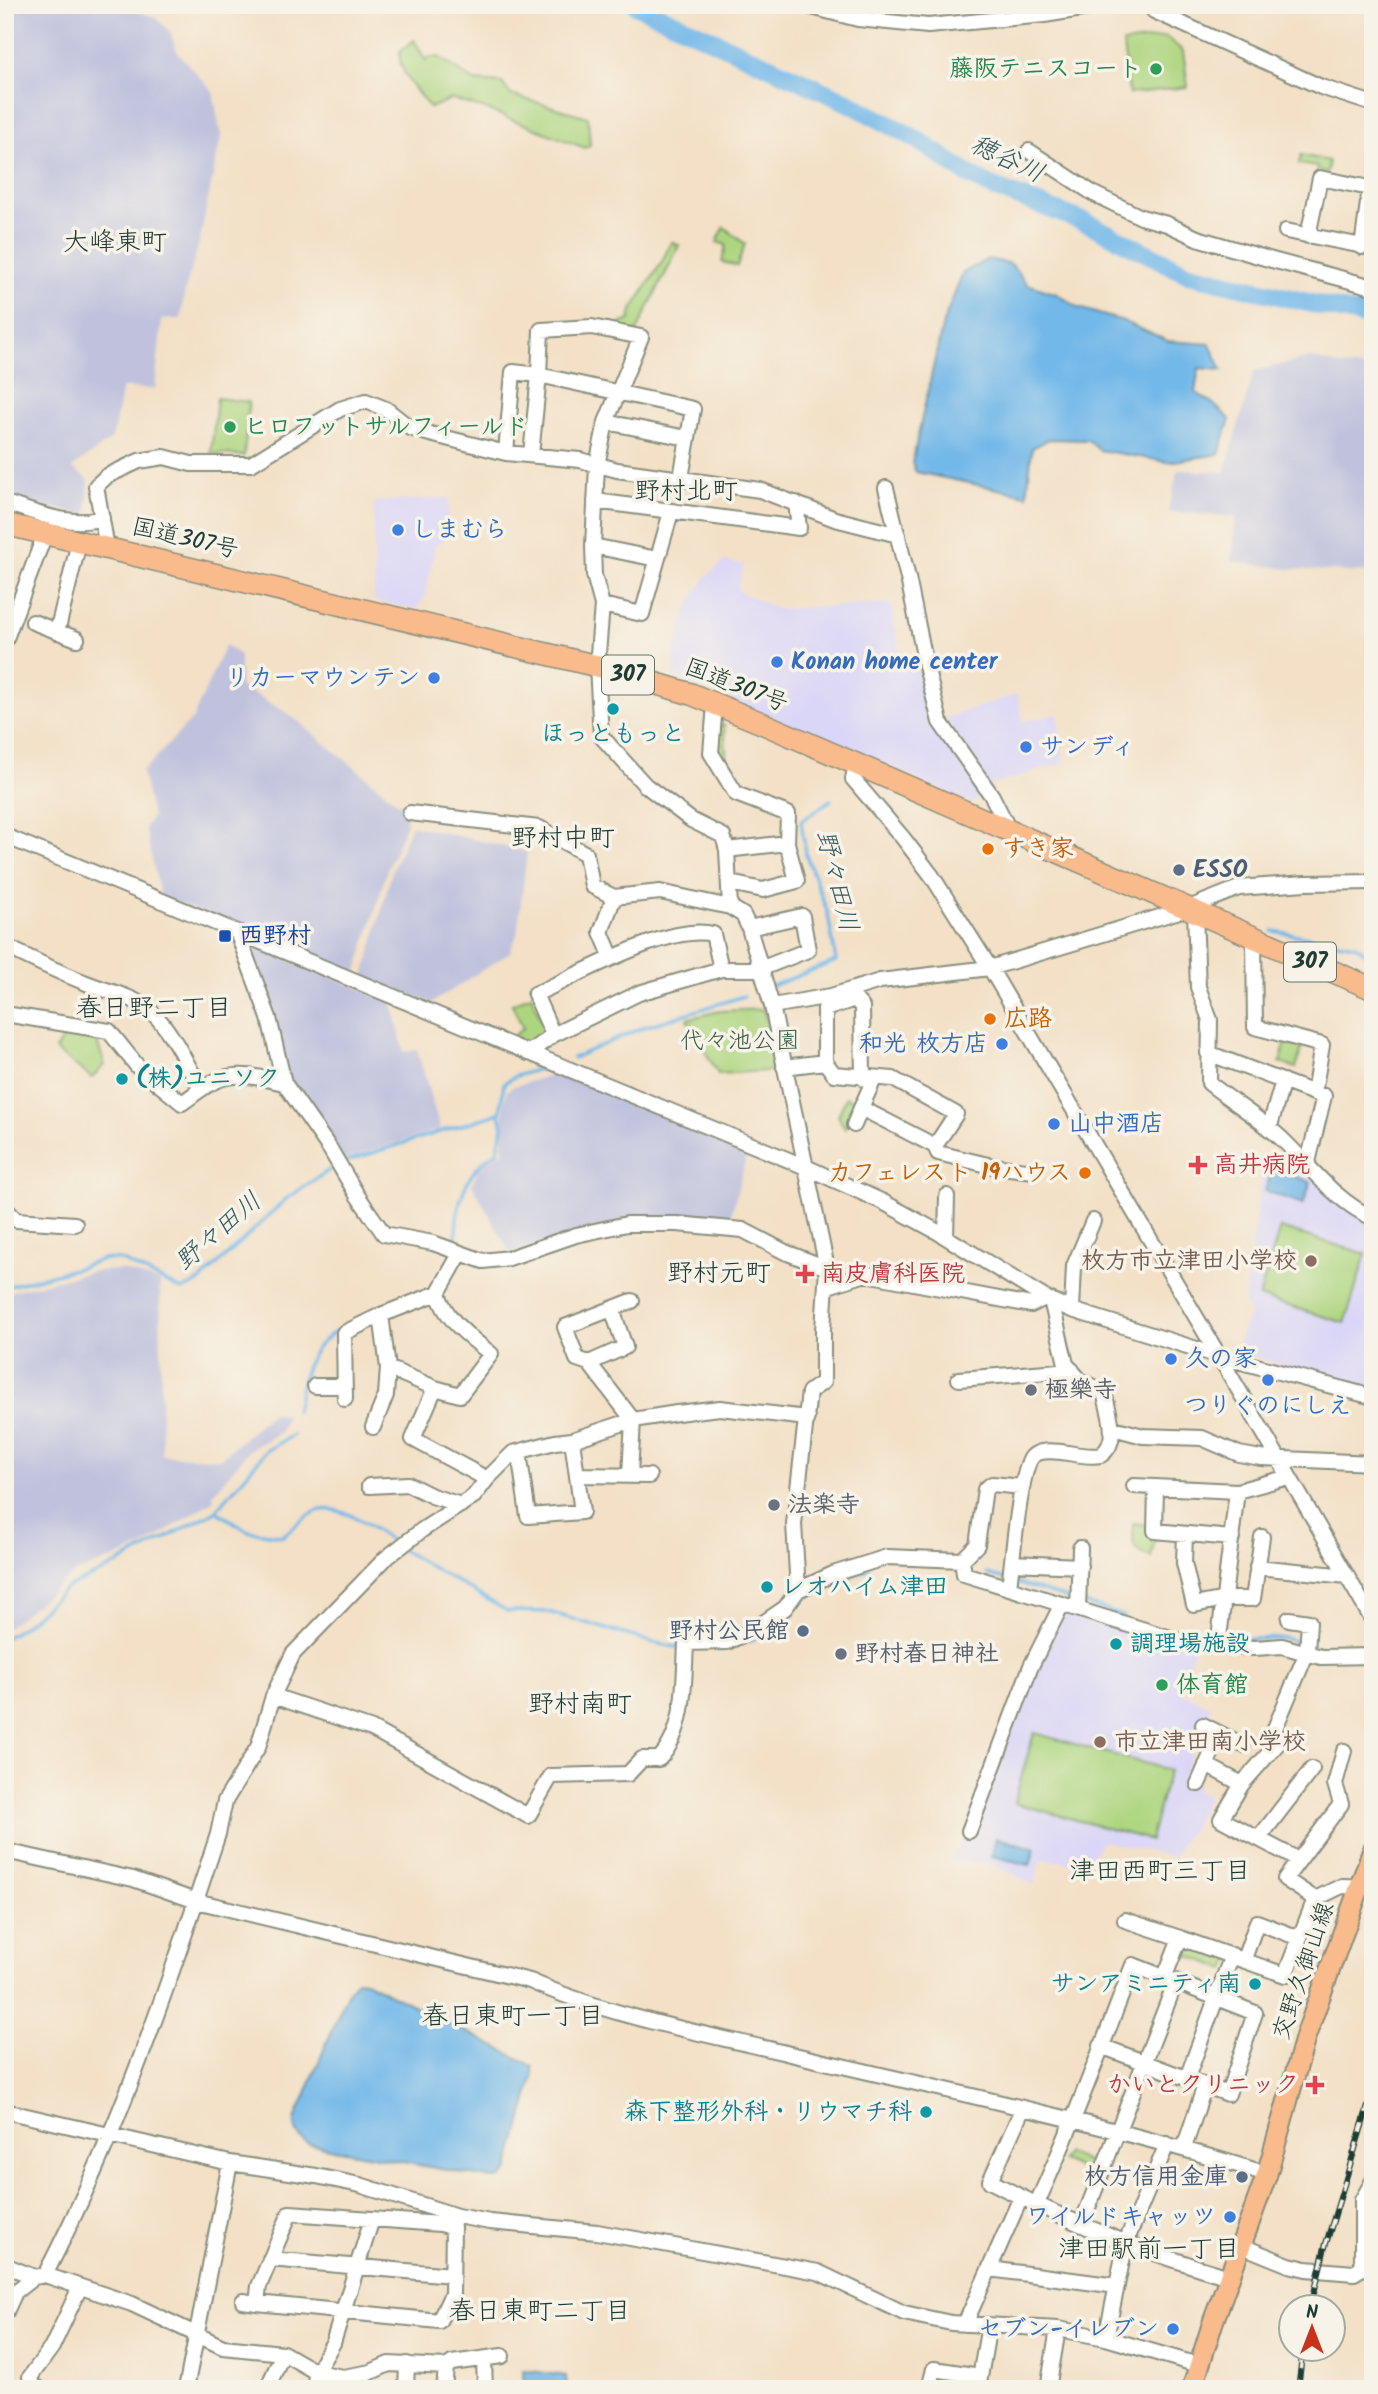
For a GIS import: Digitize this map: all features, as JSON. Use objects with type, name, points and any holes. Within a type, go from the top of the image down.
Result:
[{"type":"highway","name":"国道307号","points":[[5,524],[597,666],[691,694],[1373,989]]},
{"type":"main road","name":"交野久御山線","points":[[1192,2389],[1198,2365],[1267,2174],[1306,2035],[1332,1959],[1367,1887],[1373,1850]]},
{"type":"street","points":[[804,5],[858,19],[928,26],[1044,15],[1107,5]]},
{"type":"street","points":[[1150,5],[1154,11],[1321,87],[1373,104]]},
{"type":"street","points":[[1029,151],[1094,194],[1142,217],[1167,224],[1197,238],[1373,287]]},
{"type":"street","points":[[1286,231],[1308,236],[1367,248],[1370,188],[1320,178],[1308,236]]},
{"type":"street","points":[[531,455],[541,330],[592,327],[640,337],[606,422],[597,465],[593,546],[594,575],[602,605],[597,666],[601,736],[645,785],[691,820],[723,836],[727,850],[730,906]]},
{"type":"street","points":[[506,453],[513,372],[539,375],[693,409],[681,478]]},
{"type":"street","points":[[107,548],[96,486],[107,476],[139,461],[164,457],[191,464],[251,464],[340,409],[366,401],[386,410],[410,428],[506,453],[580,460],[617,470],[760,490],[835,519],[898,535]]},
{"type":"street","points":[[606,422],[687,438]]},
{"type":"street","points":[[886,488],[940,722],[992,796],[1009,830]]},
{"type":"street","points":[[595,501],[799,528],[796,503]]},
{"type":"street","points":[[5,503],[62,520],[93,521],[102,518]]},
{"type":"street","points":[[602,605],[642,614],[671,512]]},
{"type":"street","points":[[5,641],[45,534]]},
{"type":"street","points":[[57,632],[79,542]]},
{"type":"street","points":[[593,546],[657,559]]},
{"type":"street","points":[[33,622],[77,639]]},
{"type":"street","points":[[715,704],[711,753],[736,794],[788,814],[787,843],[797,881],[763,890],[730,883]]},
{"type":"street","points":[[856,764],[853,779],[932,876],[990,968],[1373,1621]]},
{"type":"street","points":[[410,813],[539,828],[586,854],[592,886],[614,897],[660,892],[730,906],[743,915],[772,1006],[827,1268],[823,1382],[809,1392],[794,1524],[798,1590]]},
{"type":"street","points":[[5,836],[808,1168],[883,1202],[1048,1299],[1072,1310],[1219,1356],[1373,1397]]},
{"type":"street","points":[[727,850],[787,843]]},
{"type":"street","points":[[772,1006],[831,996],[880,981],[990,968],[1191,911],[1238,887],[1373,882]]},
{"type":"street","points":[[612,958],[601,932],[614,897]]},
{"type":"street","points":[[1191,911],[1196,935],[1198,987],[1210,1020],[1209,1083],[1285,1142],[1307,1167],[1337,1194],[1373,1218]]},
{"type":"street","points":[[528,1053],[553,1035],[639,993],[721,969],[760,969],[808,950],[802,916],[749,928]]},
{"type":"street","points":[[553,1035],[535,994],[651,942],[701,931],[713,934],[721,969]]},
{"type":"street","points":[[237,932],[269,1018],[284,1083],[384,1234],[433,1242],[483,1261],[509,1258],[582,1234],[630,1224],[677,1224],[743,1230],[785,1252],[827,1268]]},
{"type":"street","points":[[1251,936],[1255,1027],[1322,1045],[1314,1093]]},
{"type":"street","points":[[5,946],[48,968],[92,986],[124,995],[149,1009],[164,1027],[201,1090]]},
{"type":"street","points":[[853,1125],[861,1108],[868,1078],[862,1007],[855,999],[825,1009],[825,1062],[834,1074],[868,1078],[893,1079],[956,1114],[935,1146]]},
{"type":"street","points":[[5,1014],[109,1031],[138,1067],[182,1103],[226,1077],[255,1077],[284,1083]]},
{"type":"street","points":[[1208,1053],[1324,1096],[1308,1162]]},
{"type":"street","points":[[784,1067],[825,1062]]},
{"type":"street","points":[[1269,1129],[1283,1081]]},
{"type":"street","points":[[861,1108],[935,1146],[938,1153],[992,1167],[1034,1171]]},
{"type":"street","points":[[946,1237],[948,1196]]},
{"type":"street","points":[[5,1208],[16,1220],[75,1224]]},
{"type":"street","points":[[1072,1310],[1074,1266],[1093,1221]]},
{"type":"street","points":[[315,1386],[345,1392],[344,1333],[438,1293],[460,1254]]},
{"type":"street","points":[[828,1286],[866,1274],[1031,1305],[1048,1299]]},
{"type":"street","points":[[388,1368],[435,1388],[460,1395],[491,1354],[455,1325],[442,1306],[438,1293]]},
{"type":"street","points":[[1011,1578],[1022,1487],[1030,1458],[1049,1451],[1081,1457],[1101,1455],[1108,1447],[1113,1428],[1104,1392],[1080,1380],[1066,1364],[1048,1299]]},
{"type":"street","points":[[630,1475],[633,1420],[589,1363],[577,1359],[565,1327],[632,1301]]},
{"type":"street","points":[[589,1363],[625,1347],[612,1309]]},
{"type":"street","points":[[373,1427],[386,1395],[388,1368],[381,1315]]},
{"type":"street","points":[[959,1379],[1072,1370]]},
{"type":"street","points":[[435,1388],[413,1439],[487,1479]]},
{"type":"street","points":[[5,2314],[15,2292],[40,2276],[82,2202],[141,2057],[218,1834],[225,1801],[258,1747],[273,1696],[293,1654],[398,1549],[474,1496],[513,1453],[572,1440],[633,1420],[720,1408],[807,1418]]},
{"type":"street","points":[[1113,1428],[1143,1436],[1202,1438],[1238,1454],[1261,1458],[1373,1463]]},
{"type":"street","points":[[519,1452],[528,1516],[582,1512],[572,1440]]},
{"type":"street","points":[[577,1475],[649,1476]]},
{"type":"street","points":[[1134,1486],[1237,1491],[1289,1477]]},
{"type":"street","points":[[369,1486],[408,1484],[432,1496],[461,1505]]},
{"type":"street","points":[[1022,1487],[992,1484],[985,1489],[977,1545],[963,1565],[964,1574],[1011,1578],[1080,1566]]},
{"type":"street","points":[[1156,1487],[1155,1531],[1232,1538]]},
{"type":"street","points":[[1219,1638],[1237,1491]]},
{"type":"street","points":[[1185,1534],[1184,1563],[1194,1605],[1253,1599],[1262,1537]]},
{"type":"street","points":[[1078,1603],[1080,1548]]},
{"type":"street","points":[[273,1696],[372,1729],[528,1816],[551,1776],[628,1774],[642,1759],[659,1759],[665,1753],[678,1719],[686,1643],[727,1642],[753,1630],[785,1608],[798,1590],[833,1574],[887,1557],[963,1565]]},
{"type":"street","points":[[1257,1567],[1346,1576]]},
{"type":"street","points":[[1011,1578],[1062,1604],[1078,1603],[1190,1644],[1219,1638],[1255,1648],[1307,1646],[1321,1657],[1373,1656]]},
{"type":"street","points":[[969,1831],[1031,1666],[1062,1604]]},
{"type":"street","points":[[1289,1619],[1309,1622],[1307,1646],[1273,1733],[1279,1742],[1242,1784],[1221,1819],[1291,1856],[1297,1862]]},
{"type":"street","points":[[1203,1725],[1243,1745]]},
{"type":"street","points":[[1198,1784],[1220,1734]]},
{"type":"street","points":[[1315,1899],[1284,1879],[1342,1804],[1335,1784],[1344,1751]]},
{"type":"street","points":[[1206,1765],[1242,1784]]},
{"type":"street","points":[[1259,1838],[1312,1769]]},
{"type":"street","points":[[5,1851],[132,1879],[196,1901],[530,1980],[572,1999],[597,2006],[1184,2148],[1267,2174]]},
{"type":"street","points":[[1125,1920],[1285,1975],[1315,1899],[1342,1886],[1367,1887]]},
{"type":"street","points":[[1187,2078],[1216,1998],[1257,1922],[1299,1938]]},
{"type":"street","points":[[1082,2223],[1146,2063],[1180,1938]]},
{"type":"street","points":[[1037,2203],[1074,2121],[1101,2046],[1133,1965],[1255,2013],[1228,2094],[1101,2046]]},
{"type":"street","points":[[1184,2148],[1205,2085]]},
{"type":"street","points":[[1022,2109],[990,2181],[1159,2256],[1229,2277]]},
{"type":"street","points":[[5,2111],[230,2163],[360,2185],[457,2216],[490,2222],[597,2232],[818,2272],[904,2313],[965,2324],[1058,2329],[1106,2338],[1198,2365]]},
{"type":"street","points":[[1106,2338],[1126,2242],[1167,2144]]},
{"type":"street","points":[[186,2389],[230,2163]]},
{"type":"street","points":[[1242,2246],[1306,2269],[1354,2273],[1367,2269],[1362,2200],[1370,2188]]},
{"type":"street","points":[[965,2324],[1021,2197]]},
{"type":"street","points":[[290,2213],[453,2227],[452,2294],[439,2321],[250,2302],[270,2259],[290,2213]]},
{"type":"street","points":[[315,2389],[316,2372],[333,2343],[372,2219]]},
{"type":"street","points":[[270,2259],[452,2275]]},
{"type":"street","points":[[5,2265],[80,2287],[160,2316],[223,2347],[283,2353],[316,2372],[344,2377],[371,2372],[389,2364],[446,2367],[452,2363],[502,2356]]},
{"type":"street","points":[[990,2269],[1117,2286]]},
{"type":"street","points":[[40,2389],[33,2385],[30,2377],[52,2347],[80,2287]]},
{"type":"street","points":[[929,2389],[934,2369],[979,2382],[989,2325]]},
{"type":"street","points":[[1048,2389],[1058,2329]]},
{"type":"street","points":[[267,2389],[283,2353]]},
{"type":"street","points":[[484,2359],[485,2389]]},
{"type":"street","points":[[406,2389],[407,2364]]},
{"type":"street","points":[[444,2389],[446,2367]]},
{"type":"street","points":[[370,2389],[371,2372]]},
{"type":"shaded area","points":[[5,5],[114,5],[155,17],[169,30],[178,53],[213,92],[221,136],[199,243],[184,294],[181,319],[162,319],[155,389],[122,388],[112,439],[72,468],[89,480],[87,515],[5,498]]},
{"type":"shaded area","points":[[1311,358],[1342,366],[1373,369],[1373,573],[1287,569],[1232,561],[1236,517],[1168,512],[1178,470],[1225,472],[1254,371]]},
{"type":"shaded area","points":[[449,498],[447,535],[435,546],[425,597],[417,609],[374,601],[374,502]]},
{"type":"shaded area","points":[[724,561],[744,565],[737,590],[777,609],[891,604],[901,659],[922,665],[930,701],[984,791],[973,803],[673,676],[674,654],[689,604],[706,577]]},
{"type":"shaded area","points":[[225,645],[240,655],[240,686],[289,714],[407,810],[406,824],[387,870],[356,975],[160,896],[145,827],[152,817],[142,772],[193,718]]},
{"type":"shaded area","points":[[1017,694],[1023,721],[1058,714],[1064,763],[988,786],[945,718]]},
{"type":"shaded area","points":[[411,825],[527,852],[517,935],[510,952],[432,1003],[364,977],[392,871]]},
{"type":"shaded area","points":[[255,947],[392,1001],[404,1052],[417,1050],[440,1129],[341,1160],[290,1083],[258,964],[252,957]]},
{"type":"shaded area","points":[[559,1073],[748,1150],[729,1223],[641,1220],[511,1254],[472,1184],[479,1168],[487,1160],[503,1152],[504,1102],[507,1091],[512,1087]]},
{"type":"shaded area","name":"枚方市立津田小学校","points":[[1296,1160],[1373,1221],[1373,1390],[1234,1352],[1249,1314],[1244,1301],[1263,1163]]},
{"type":"shaded area","points":[[122,1270],[160,1282],[162,1455],[220,1459],[272,1413],[286,1416],[280,1432],[250,1449],[213,1494],[214,1500],[142,1547],[75,1573],[5,1629],[5,1293],[95,1271]]},
{"type":"shaded area","name":"市立津田南小学校","points":[[1062,1604],[1195,1644],[1182,1692],[1211,1706],[1182,1778],[1198,1784],[1195,1791],[1208,1796],[1191,1831],[1173,1857],[1102,1841],[1086,1867],[1041,1860],[1034,1885],[990,1863],[949,1861],[969,1831]]},
{"type":"green space","name":"藤阪テニスコート","points":[[1166,37],[1183,51],[1188,87],[1129,94],[1123,43]]},
{"type":"green space","points":[[414,40],[426,61],[429,57],[439,57],[474,81],[502,83],[511,95],[588,117],[590,145],[585,148],[485,109],[451,99],[430,108],[410,82],[400,59],[400,52]]},
{"type":"green space","points":[[1301,155],[1329,161],[1327,172],[1299,164]]},
{"type":"green space","points":[[724,227],[745,244],[737,266],[722,262],[726,245],[717,242]]},
{"type":"green space","points":[[671,242],[679,245],[636,334],[619,328],[622,323],[630,320],[632,310]]},
{"type":"green space","name":"ヒロフットサルフィールド","points":[[217,398],[249,402],[244,456],[211,453]]},
{"type":"green space","points":[[724,725],[727,769],[718,755],[716,726]]},
{"type":"green space","points":[[531,995],[546,1032],[528,1048],[511,1038],[523,1028],[512,1004]]},
{"type":"green space","name":"代々池公園","points":[[763,1009],[780,1070],[718,1074],[687,1019],[720,1011]]},
{"type":"green space","points":[[68,1030],[95,1036],[105,1065],[92,1078],[55,1050]]},
{"type":"green space","points":[[1285,1043],[1302,1047],[1296,1068],[1280,1063]]},
{"type":"green space","points":[[846,1097],[857,1102],[845,1129],[838,1116]]},
{"type":"green space","points":[[1280,1228],[1366,1254],[1345,1323],[1259,1297]]},
{"type":"green space","points":[[1133,1523],[1149,1525],[1156,1536],[1151,1557],[1136,1549]]},
{"type":"green space","points":[[1034,1733],[1169,1770],[1150,1840],[1014,1803]]},
{"type":"green space","points":[[1180,1938],[1232,1955],[1226,1970],[1175,1950]]},
{"type":"green space","points":[[1066,2153],[1099,2167],[1096,2176],[1062,2161]]},
{"type":"water","points":[[988,259],[1011,264],[1027,284],[1057,294],[1079,308],[1122,321],[1168,341],[1210,344],[1222,370],[1199,368],[1195,392],[1230,419],[1219,454],[1168,462],[1099,450],[1088,440],[1049,439],[1032,448],[1027,495],[916,472],[912,463],[943,323],[963,273]]},
{"type":"water","points":[[1273,1169],[1311,1182],[1303,1204],[1265,1191]]},
{"type":"water","points":[[996,1838],[1035,1848],[1030,1865],[992,1856]]},
{"type":"water","points":[[357,1980],[365,1981],[533,2067],[533,2078],[508,2171],[501,2178],[493,2179],[308,2144],[299,2136],[295,2120],[348,1991]]},
{"type":"water","points":[[523,2370],[566,2376],[567,2389],[524,2389]]},
{"type":"waterway","name":"穂谷川","points":[[636,5],[851,104],[916,139],[992,187],[1085,222],[1188,274],[1373,318]]},
{"type":"waterway","name":"野々田川","points":[[772,986],[836,961],[828,914],[806,855],[801,821],[831,800]]},
{"type":"waterway","name":"野々田川","points":[[888,806],[901,826]]},
{"type":"waterway","name":"野々田川","points":[[1273,931],[1355,945],[1373,958]]},
{"type":"waterway","name":"野々田川","points":[[573,1058],[644,1027],[744,996]]},
{"type":"waterway","points":[[456,1242],[457,1216],[469,1179],[486,1159],[497,1152],[503,1127],[500,1113],[504,1083],[516,1076],[542,1068]]},
{"type":"waterway","name":"野々田川","points":[[347,1161],[500,1113]]},
{"type":"waterway","name":"野々田川","points":[[5,1287],[103,1259],[121,1260],[182,1290],[200,1281],[286,1199],[331,1169]]},
{"type":"waterway","points":[[296,1411],[304,1375],[313,1354],[319,1345],[340,1329]]},
{"type":"waterway","points":[[5,1638],[24,1626],[68,1587],[102,1572],[216,1511],[266,1451],[293,1435]]},
{"type":"waterway","points":[[216,1511],[248,1531],[283,1536],[313,1513],[334,1510],[357,1518],[396,1545]]},
{"type":"waterway","points":[[402,1550],[507,1611],[548,1612],[681,1648]]},
{"type":"waterway","points":[[793,1608],[819,1589],[869,1569]]},
{"type":"waterway","points":[[987,1574],[1006,1579]]},
{"type":"waterway","points":[[1014,1582],[1073,1600]]},
{"type":"waterway","points":[[1081,1602],[1123,1616]]},
{"type":"waterway","points":[[741,1643],[752,1640],[759,1634]]},
{"type":"waterway","points":[[1187,1636],[1207,1638]]},
{"type":"waterway","points":[[1229,1640],[1283,1638],[1305,1644]]},
{"type":"waterway","points":[[1312,1647],[1373,1647]]},
{"type":"railway","points":[[1314,2292],[1325,2247],[1373,2090]]},
{"type":"railway","points":[[1298,2389],[1301,2362]]},
{"type":"place","name":"藤阪テニスコート","points":[[1156,69]]},
{"type":"place","name":"ヒロフットサルフィールド","points":[[230,427]]},
{"type":"place","name":"しまむら","points":[[398,530]]},
{"type":"place","name":"Konan home center","points":[[777,662]]},
{"type":"place","name":"リカーマウンテン","points":[[434,678]]},
{"type":"place","name":"ほっともっと","points":[[613,709]]},
{"type":"place","name":"サンディ","points":[[1026,747]]},
{"type":"place","name":"すき家","points":[[988,849]]},
{"type":"place","name":"ESSO","points":[[1179,870]]},
{"type":"place","name":"西野村","points":[[225,936]]},
{"type":"place","name":"広路","points":[[990,1019]]},
{"type":"place","name":"和光 枚方店","points":[[1002,1044]]},
{"type":"place","name":"(株)ユニソク","points":[[122,1079]]},
{"type":"place","name":"山中酒店","points":[[1054,1124]]},
{"type":"place","name":"高井病院","points":[[1198,1165]]},
{"type":"place","name":"カフェレスト 19ハウス","points":[[1085,1173]]},
{"type":"place","name":"枚方市立津田小学校","points":[[1311,1261]]},
{"type":"place","name":"南皮膚科医院","points":[[805,1274]]},
{"type":"place","name":"久の家","points":[[1171,1359]]},
{"type":"place","name":"つりぐのにしえ","points":[[1268,1380]]},
{"type":"place","name":"極樂寺","points":[[1031,1390]]},
{"type":"place","name":"法楽寺","points":[[774,1505]]},
{"type":"place","name":"レオハイム津田","points":[[767,1587]]},
{"type":"place","name":"野村公民館","points":[[803,1631]]},
{"type":"place","name":"調理場施設","points":[[1116,1644]]},
{"type":"place","name":"野村春日神社","points":[[841,1654]]},
{"type":"place","name":"体育館","points":[[1162,1685]]},
{"type":"place","name":"市立津田南小学校","points":[[1100,1742]]},
{"type":"place","name":"サンアミニティ南","points":[[1255,1984]]},
{"type":"place","name":"かいとクリニック","points":[[1315,2085]]},
{"type":"place","name":"森下整形外科・リウマチ科","points":[[926,2112]]},
{"type":"place","name":"枚方信用金庫","points":[[1242,2177]]},
{"type":"place","name":"ワイルドキャッツ","points":[[1230,2217]]},
{"type":"place","name":"セブン-イレブン","points":[[1173,2329]]},
{"type":"district","name":"大峰東町","points":[[115,243]]},
{"type":"district","name":"野村北町","points":[[686,492]]},
{"type":"district","name":"野村中町","points":[[563,839]]},
{"type":"district","name":"春日野二丁目","points":[[154,1009]]},
{"type":"district","name":"野村元町","points":[[719,1274]]},
{"type":"district","name":"野村南町","points":[[580,1705]]},
{"type":"district","name":"津田西町三丁目","points":[[1160,1872]]},
{"type":"district","name":"春日東町一丁目","points":[[513,2017]]},
{"type":"district","name":"津田駅前一丁目","points":[[1149,2250]]},
{"type":"district","name":"春日東町二丁目","points":[[540,2312]]}]
